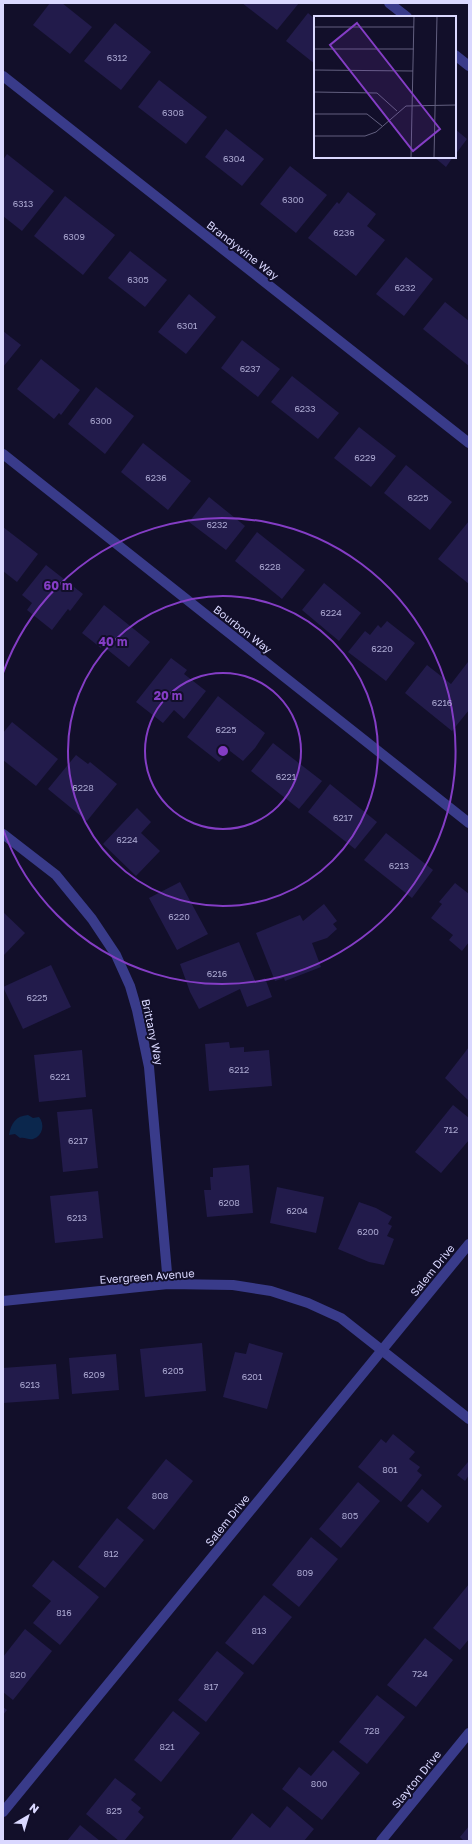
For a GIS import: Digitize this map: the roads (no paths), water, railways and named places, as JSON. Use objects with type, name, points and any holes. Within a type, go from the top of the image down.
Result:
[{"type":"street","points":[[389,3],[406,16]]},
{"type":"street","points":[[456,55],[469,66]]},
{"type":"street","name":"Brandywine Way","points":[[3,76],[469,443]]},
{"type":"street","name":"Bourbon Way","points":[[3,454],[469,823]]},
{"type":"street","name":"Brittany Way","points":[[3,834],[56,875],[92,919],[116,954],[130,986],[137,1010],[149,1067],[168,1284]]},
{"type":"street","name":"Salem Drive","points":[[3,1812],[469,1244]]},
{"type":"street","name":"Evergreen Avenue","points":[[3,1301],[168,1284],[233,1285],[278,1294],[308,1303],[341,1318],[469,1419]]},
{"type":"street","name":"Slayton Drive","points":[[381,1841],[469,1733]]},
{"type":"water","points":[[28,1115],[33,1118],[39,1117],[42,1123],[41,1133],[33,1139],[20,1138],[15,1134],[9,1135],[11,1127],[15,1121],[20,1117]]}]
